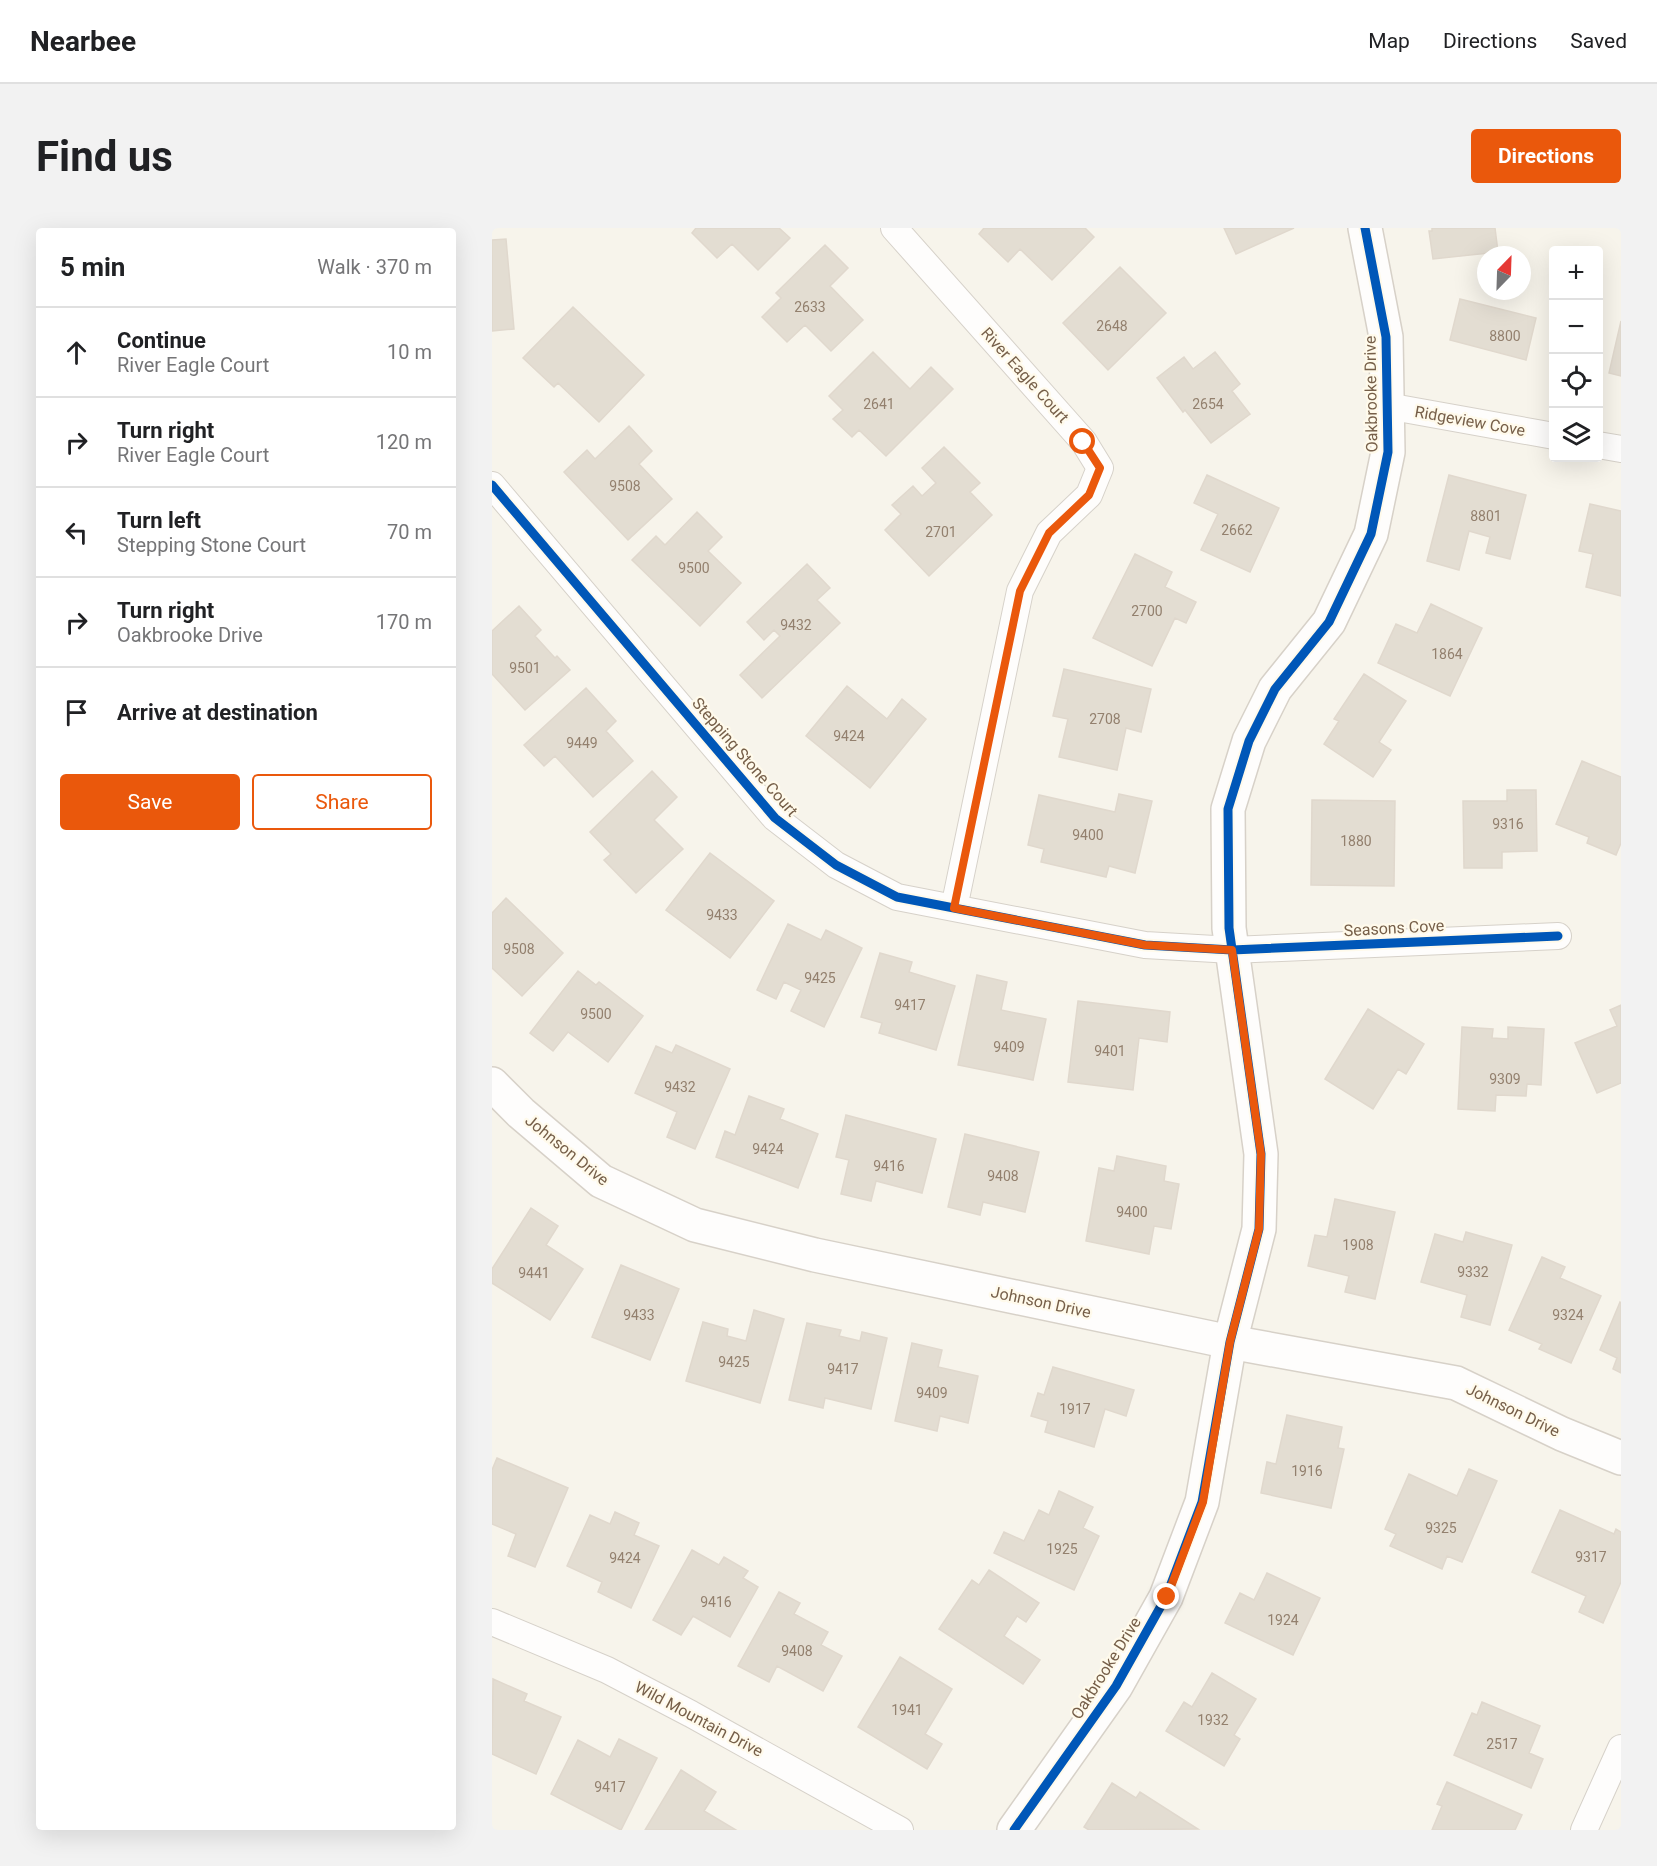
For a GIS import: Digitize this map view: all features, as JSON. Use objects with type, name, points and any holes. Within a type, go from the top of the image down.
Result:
[{"type":"street","name":"River Eagle Court","points":[[894,228],[1083,442],[1100,468],[1089,495],[1049,533],[1020,591],[954,908]]},
{"type":"street","name":"Oakbrooke Drive","points":[[1014,1830],[1116,1686],[1167,1597],[1203,1502],[1230,1342],[1259,1229],[1261,1154],[1229,928],[1228,809],[1249,741],[1275,689],[1329,622],[1371,534],[1388,452],[1388,406],[1386,337],[1365,228]]},
{"type":"street","name":"Ridgeview Cove","points":[[1388,406],[1549,435]]},
{"type":"street","points":[[1603,446],[1621,449]]},
{"type":"street","name":"Stepping Stone Court","points":[[492,485],[774,818],[836,865],[897,897],[1145,945],[1232,950]]},
{"type":"street","name":"Seasons Cove","points":[[1232,950],[1558,936]]},
{"type":"street","name":"Johnson Drive","points":[[492,1084],[521,1113],[601,1181],[695,1225],[815,1255],[1230,1342],[1456,1383],[1562,1434],[1621,1458]]},
{"type":"street","name":"Wild Mountain Drive","points":[[492,1622],[607,1670],[900,1830]]},
{"type":"street","points":[[1584,1830],[1621,1748]]},
{"type":"building","points":[[696,228],[779,228],[790,238],[758,270],[732,244],[717,258],[692,233]]},
{"type":"building","points":[[984,228],[1085,228],[1094,237],[1052,280],[1020,249],[1008,262],[979,234]]},
{"type":"building","points":[[1224,228],[1294,228],[1236,254]]},
{"type":"building","points":[[1432,228],[1495,228],[1497,246],[1477,246],[1477,254],[1433,259],[1429,231],[1432,231]]},
{"type":"building","points":[[506,239],[514,329],[492,331],[492,240]]},
{"type":"building","points":[[825,245],[848,268],[830,286],[863,320],[831,351],[805,325],[787,342],[762,317],[781,298],[776,293]]},
{"type":"building","points":[[1120,267],[1166,313],[1108,370],[1063,323]]},
{"type":"building","points":[[1460,299],[1536,318],[1526,360],[1450,340]]},
{"type":"building","points":[[573,307],[644,375],[599,422],[558,383],[554,387],[523,358]]},
{"type":"building","points":[[1621,321],[1621,376],[1609,373]]},
{"type":"building","points":[[873,352],[910,389],[931,367],[953,389],[886,456],[859,430],[852,437],[833,419],[843,410],[829,396]]},
{"type":"building","points":[[1215,352],[1240,384],[1232,391],[1250,414],[1211,443],[1157,378],[1184,357],[1193,369]]},
{"type":"building","points":[[629,426],[652,451],[639,464],[672,499],[628,540],[564,472],[587,450],[595,459]]},
{"type":"building","points":[[944,447],[980,483],[970,492],[992,515],[929,576],[885,530],[901,514],[892,505],[913,486],[922,496],[936,483],[922,468]]},
{"type":"building","points":[[1207,475],[1279,508],[1250,572],[1201,550],[1218,514],[1194,503]]},
{"type":"building","points":[[1449,475],[1526,495],[1510,559],[1486,553],[1490,537],[1469,531],[1459,570],[1427,561]]},
{"type":"building","points":[[1590,504],[1621,511],[1621,596],[1586,587],[1593,554],[1579,551]]},
{"type":"building","points":[[697,512],[722,537],[708,551],[741,583],[700,626],[632,560],[656,536],[665,545]]},
{"type":"building","points":[[1135,554],[1172,572],[1165,587],[1196,602],[1186,623],[1175,618],[1152,666],[1093,638]]},
{"type":"building","points":[[807,564],[830,588],[817,600],[840,623],[762,698],[740,675],[780,636],[774,630],[764,640],[747,622]]},
{"type":"building","points":[[1431,604],[1482,628],[1450,696],[1378,663],[1396,624],[1417,633]]},
{"type":"building","points":[[519,606],[541,630],[535,636],[555,658],[557,656],[570,670],[525,710],[492,674],[492,631]]},
{"type":"building","points":[[1064,669],[1151,689],[1141,732],[1126,728],[1117,770],[1059,757],[1068,719],[1053,716]]},
{"type":"building","points":[[1364,674],[1406,701],[1379,742],[1391,750],[1373,777],[1324,744],[1339,721],[1334,719]]},
{"type":"building","points":[[847,686],[887,719],[902,699],[926,719],[870,788],[806,736]]},
{"type":"building","points":[[586,688],[616,721],[606,731],[633,761],[593,797],[555,756],[544,766],[524,745]]},
{"type":"building","points":[[1582,761],[1621,777],[1621,843],[1616,855],[1587,843],[1589,837],[1556,824]]},
{"type":"building","points":[[652,771],[677,797],[654,820],[683,849],[636,893],[604,860],[611,854],[590,832]]},
{"type":"building","points":[[1507,790],[1536,790],[1537,851],[1502,852],[1502,868],[1464,868],[1463,801],[1507,801]]},
{"type":"building","points":[[1119,794],[1152,801],[1135,873],[1109,866],[1106,877],[1041,862],[1044,849],[1028,845],[1039,795],[1115,812]]},
{"type":"building","points":[[1312,800],[1395,801],[1394,886],[1311,885]]},
{"type":"building","points":[[710,853],[774,901],[730,958],[666,910]]},
{"type":"building","points":[[506,898],[563,953],[522,996],[492,968],[492,913]]},
{"type":"building","points":[[788,924],[821,940],[826,930],[862,948],[824,1027],[791,1011],[801,990],[784,982],[776,999],[757,990]]},
{"type":"building","points":[[880,953],[912,962],[909,972],[955,986],[936,1050],[879,1033],[882,1023],[861,1017]]},
{"type":"building","points":[[578,971],[596,985],[599,982],[643,1016],[608,1062],[568,1032],[553,1051],[530,1033]]},
{"type":"building","points":[[977,975],[1007,982],[1001,1010],[1046,1019],[1033,1080],[958,1065]]},
{"type":"building","points":[[1078,1001],[1170,1012],[1167,1042],[1139,1038],[1133,1090],[1068,1082]]},
{"type":"building","points":[[1621,1005],[1621,1083],[1597,1093],[1575,1043],[1617,1026],[1610,1010]]},
{"type":"building","points":[[1368,1009],[1424,1044],[1406,1074],[1398,1069],[1373,1109],[1325,1079]]},
{"type":"building","points":[[1462,1027],[1493,1029],[1492,1038],[1508,1039],[1508,1027],[1544,1029],[1541,1085],[1527,1084],[1526,1096],[1496,1095],[1495,1111],[1458,1109]]},
{"type":"building","points":[[676,1045],[730,1069],[695,1149],[667,1137],[677,1112],[635,1093],[656,1046],[672,1053]]},
{"type":"building","points":[[749,1096],[784,1109],[780,1119],[818,1134],[798,1188],[716,1157],[725,1131],[735,1135]]},
{"type":"building","points":[[846,1115],[936,1139],[922,1193],[876,1181],[871,1201],[841,1194],[849,1160],[836,1157]]},
{"type":"building","points":[[965,1134],[1039,1152],[1025,1212],[983,1202],[980,1215],[948,1207]]},
{"type":"building","points":[[1117,1156],[1166,1166],[1164,1181],[1179,1184],[1171,1229],[1154,1226],[1149,1254],[1086,1241],[1099,1168],[1114,1171]]},
{"type":"building","points":[[1335,1199],[1395,1212],[1375,1299],[1345,1292],[1349,1276],[1308,1266],[1315,1235],[1327,1237]]},
{"type":"building","points":[[531,1208],[558,1226],[546,1245],[583,1269],[550,1320],[492,1283],[492,1269]]},
{"type":"building","points":[[1466,1232],[1512,1245],[1490,1325],[1461,1317],[1467,1295],[1421,1282],[1435,1234],[1463,1242]]},
{"type":"building","points":[[1542,1257],[1565,1267],[1560,1278],[1601,1296],[1571,1363],[1539,1349],[1542,1344],[1509,1330]]},
{"type":"building","points":[[621,1265],[679,1289],[650,1360],[592,1337]]},
{"type":"building","points":[[1620,1302],[1621,1373],[1613,1369],[1617,1358],[1600,1350]]},
{"type":"building","points":[[754,1310],[784,1319],[760,1403],[686,1381],[703,1322],[728,1329],[727,1336],[746,1341]]},
{"type":"building","points":[[807,1323],[841,1330],[839,1336],[860,1341],[862,1332],[887,1338],[871,1409],[825,1398],[823,1408],[789,1400]]},
{"type":"building","points":[[912,1343],[942,1350],[938,1367],[978,1376],[968,1423],[940,1416],[937,1431],[895,1421]]},
{"type":"building","points":[[1053,1367],[1134,1390],[1126,1416],[1105,1409],[1094,1447],[1045,1432],[1048,1421],[1031,1416],[1038,1393],[1044,1395]]},
{"type":"building","points":[[1287,1415],[1342,1427],[1338,1448],[1344,1449],[1331,1508],[1261,1493],[1267,1462],[1276,1464]]},
{"type":"building","points":[[497,1458],[568,1488],[535,1567],[508,1556],[516,1534],[492,1524],[492,1470]]},
{"type":"building","points":[[1469,1469],[1497,1481],[1462,1562],[1447,1556],[1442,1569],[1390,1546],[1396,1534],[1385,1529],[1409,1474],[1457,1496]]},
{"type":"building","points":[[1059,1491],[1093,1507],[1083,1528],[1099,1536],[1074,1590],[994,1553],[1004,1532],[1024,1541],[1039,1510],[1049,1515]]},
{"type":"building","points":[[1560,1510],[1614,1534],[1616,1529],[1621,1532],[1621,1582],[1603,1623],[1579,1612],[1586,1596],[1532,1572]]},
{"type":"building","points":[[615,1512],[639,1523],[634,1535],[659,1546],[631,1608],[598,1592],[602,1582],[567,1566],[590,1515],[610,1524]]},
{"type":"building","points":[[692,1550],[719,1565],[724,1557],[748,1571],[743,1578],[758,1587],[730,1637],[693,1616],[681,1635],[653,1620]]},
{"type":"building","points":[[989,1570],[1039,1603],[1026,1622],[1017,1616],[1004,1636],[1040,1660],[1023,1684],[939,1629],[972,1580],[979,1585]]},
{"type":"building","points":[[1267,1573],[1320,1598],[1293,1655],[1225,1623],[1240,1593],[1254,1600]]},
{"type":"building","points":[[779,1592],[800,1603],[794,1614],[828,1632],[821,1645],[842,1656],[823,1691],[777,1666],[769,1682],[738,1666]]},
{"type":"building","points":[[900,1657],[952,1689],[925,1734],[942,1744],[927,1769],[858,1727]]},
{"type":"building","points":[[1212,1673],[1256,1699],[1234,1735],[1240,1739],[1224,1766],[1166,1731],[1184,1702],[1192,1707]]},
{"type":"building","points":[[493,1679],[527,1694],[524,1701],[561,1717],[536,1774],[492,1754]]},
{"type":"building","points":[[1482,1702],[1540,1726],[1529,1753],[1543,1759],[1531,1788],[1454,1755],[1472,1713],[1477,1715]]},
{"type":"building","points":[[619,1739],[657,1758],[621,1830],[551,1794],[578,1740],[610,1757]]},
{"type":"building","points":[[681,1770],[716,1792],[704,1811],[736,1830],[645,1830]]},
{"type":"building","points":[[1447,1782],[1522,1815],[1515,1830],[1432,1830],[1442,1806],[1437,1804]]},
{"type":"building","points":[[1112,1783],[1136,1798],[1140,1792],[1198,1829],[1089,1830],[1084,1827]]},
{"type":"cycle path","points":[[1014,1830],[1116,1686],[1166,1597],[1202,1502],[1230,1342],[1259,1229],[1261,1154],[1229,928],[1228,809],[1249,741],[1275,689],[1329,622],[1371,534],[1388,452],[1386,337],[1365,228]]},
{"type":"cycle path","points":[[492,485],[775,818],[836,865],[897,897],[1145,945],[1232,950],[1558,936]]},
{"type":"route","points":[[1083,442],[1100,468],[1089,495],[1049,533],[1020,591],[954,908],[1145,945],[1232,950],[1261,1154],[1259,1229],[1230,1342],[1203,1502],[1167,1597]]}]
